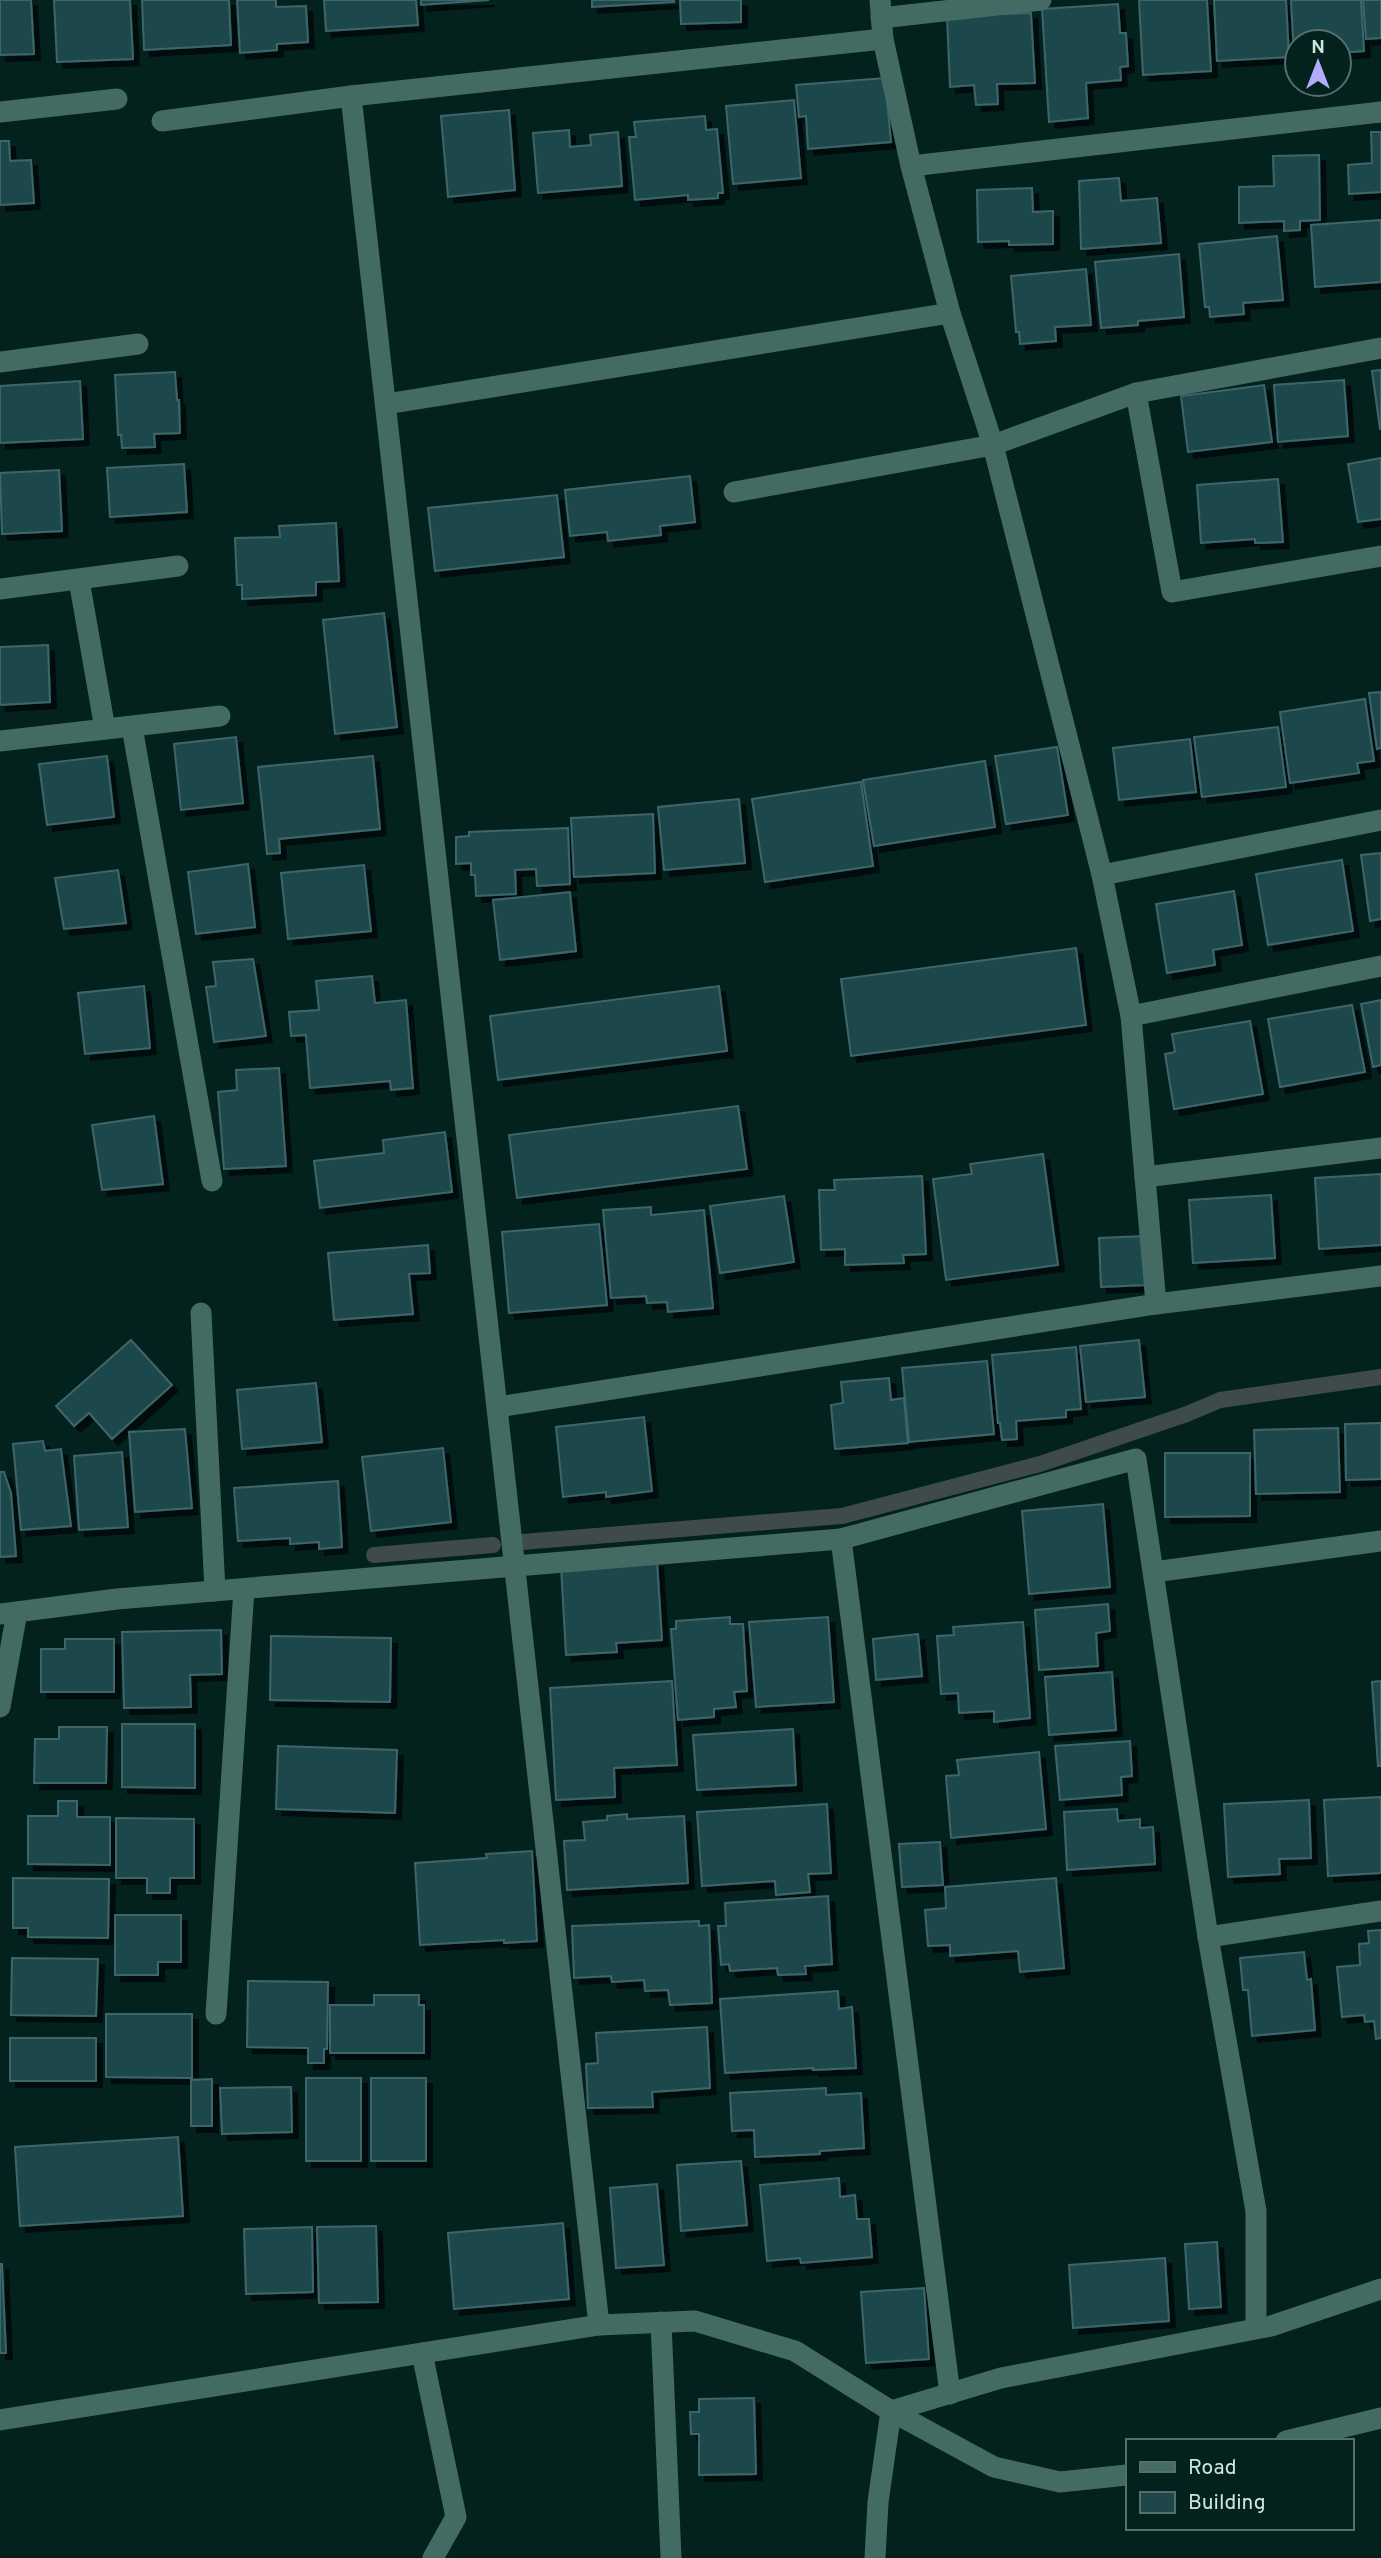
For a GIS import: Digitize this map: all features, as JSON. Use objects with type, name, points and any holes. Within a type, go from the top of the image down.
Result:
[{"type":"street","points":[[1041,0],[880,9],[883,39],[911,166],[950,313],[993,445],[1102,875],[1131,1016],[1156,1304]]},
{"type":"street","points":[[162,121],[351,96],[883,39]]},
{"type":"street","points":[[351,96],[599,2325]]},
{"type":"street","points":[[0,112],[117,99]]},
{"type":"street","points":[[911,166],[1381,112]]},
{"type":"street","points":[[386,404],[950,313]]},
{"type":"street","points":[[0,362],[138,344]]},
{"type":"street","points":[[734,492],[993,445],[1136,393],[1381,348]]},
{"type":"street","points":[[1136,393],[1172,592],[1381,556]]},
{"type":"street","points":[[0,589],[178,566]]},
{"type":"street","points":[[79,580],[105,729]]},
{"type":"street","points":[[0,741],[220,716]]},
{"type":"street","points":[[132,727],[212,1181]]},
{"type":"street","points":[[1102,875],[1381,820]]},
{"type":"street","points":[[1131,1016],[1381,966]]},
{"type":"street","points":[[1145,1177],[1381,1148]]},
{"type":"street","points":[[498,1407],[1156,1304],[1381,1276]]},
{"type":"street","points":[[201,1313],[215,1591]]},
{"type":"street","points":[[0,1707],[8,1613],[117,1599],[841,1539],[1136,1459],[1208,1937],[1256,2211],[1256,2328]]},
{"type":"street","points":[[841,1539],[950,2394]]},
{"type":"street","points":[[1154,1572],[1381,1541]]},
{"type":"street","points":[[216,2014],[244,1589]]},
{"type":"street","points":[[1208,1937],[1381,1911]]},
{"type":"street","points":[[891,2411],[1001,2378],[1271,2326],[1381,2289]]},
{"type":"street","points":[[0,2420],[599,2325],[695,2321],[795,2351],[891,2411],[994,2467],[1059,2482],[1126,2475]]},
{"type":"street","points":[[661,2322],[671,2558]]},
{"type":"street","points":[[422,2353],[456,2516],[433,2558]]},
{"type":"street","points":[[875,2558],[878,2502],[891,2411]]},
{"type":"street","points":[[1294,2439],[1381,2418]]},
{"type":"building","points":[[0,0],[31,0],[34,54],[0,55]]},
{"type":"building","points":[[54,0],[130,0],[133,59],[57,62]]},
{"type":"building","points":[[142,0],[229,0],[231,45],[144,50]]},
{"type":"building","points":[[237,0],[276,0],[276,7],[306,6],[308,42],[277,44],[277,50],[240,53]]},
{"type":"building","points":[[324,0],[416,0],[418,25],[326,31]]},
{"type":"building","points":[[421,0],[489,0],[421,5]]},
{"type":"building","points":[[592,0],[674,0],[674,2],[592,7]]},
{"type":"building","points":[[680,0],[741,0],[741,22],[681,24]]},
{"type":"building","points":[[1139,0],[1207,0],[1211,71],[1143,75]]},
{"type":"building","points":[[1214,0],[1286,0],[1287,28],[1283,28],[1283,57],[1217,61]]},
{"type":"building","points":[[1291,0],[1361,0],[1364,51],[1353,52],[1353,28],[1293,28]]},
{"type":"building","points":[[1363,0],[1381,0],[1381,38],[1366,39]]},
{"type":"building","points":[[1118,4],[1120,33],[1126,33],[1128,66],[1120,67],[1121,80],[1086,83],[1088,118],[1049,122],[1042,9]]},
{"type":"building","points":[[1031,13],[1035,83],[997,84],[998,104],[976,105],[974,85],[950,87],[947,16]]},
{"type":"building","points":[[885,78],[891,142],[808,149],[806,116],[799,117],[796,85]]},
{"type":"building","points":[[794,100],[801,178],[733,184],[726,106]]},
{"type":"building","points":[[509,110],[515,190],[448,197],[441,116]]},
{"type":"building","points":[[705,116],[706,130],[717,129],[723,193],[718,193],[718,198],[688,200],[688,195],[635,200],[629,137],[636,137],[634,122]]},
{"type":"building","points":[[569,130],[570,147],[591,145],[590,135],[618,132],[622,186],[538,193],[533,133]]},
{"type":"building","points":[[1371,132],[1381,132],[1381,192],[1349,194],[1348,165],[1372,163]]},
{"type":"building","points":[[0,141],[9,141],[10,161],[31,160],[34,203],[0,205]]},
{"type":"building","points":[[1319,155],[1320,220],[1300,221],[1300,230],[1284,231],[1284,221],[1239,223],[1239,187],[1274,186],[1273,156]]},
{"type":"building","points":[[1119,178],[1121,201],[1157,198],[1161,243],[1081,249],[1079,181]]},
{"type":"building","points":[[1032,188],[1033,212],[1053,211],[1053,244],[1009,245],[1009,241],[978,242],[977,190]]},
{"type":"building","points":[[1381,220],[1381,282],[1315,287],[1311,225]]},
{"type":"building","points":[[1277,236],[1283,300],[1243,303],[1244,314],[1210,317],[1209,307],[1205,307],[1199,244]]},
{"type":"building","points":[[1179,254],[1184,317],[1101,328],[1095,262]]},
{"type":"building","points":[[1086,269],[1091,325],[1055,327],[1056,341],[1020,344],[1019,332],[1016,332],[1011,276]]},
{"type":"building","points":[[1381,370],[1381,429],[1380,429],[1372,371]]},
{"type":"building","points":[[175,372],[180,433],[154,434],[155,447],[122,448],[121,435],[118,435],[115,375]]},
{"type":"building","points":[[1344,380],[1348,436],[1278,442],[1274,385]]},
{"type":"building","points":[[80,381],[83,439],[0,443],[0,386]]},
{"type":"building","points":[[1264,385],[1272,442],[1188,452],[1181,396]]},
{"type":"building","points":[[1381,458],[1381,519],[1358,522],[1348,464]]},
{"type":"building","points":[[184,464],[187,512],[110,517],[107,468]]},
{"type":"building","points":[[59,470],[62,531],[2,534],[0,473]]},
{"type":"building","points":[[690,476],[695,522],[660,526],[661,535],[608,541],[607,532],[570,536],[565,490]]},
{"type":"building","points":[[1278,479],[1283,542],[1255,543],[1255,539],[1201,543],[1197,485]]},
{"type":"building","points":[[557,495],[564,557],[435,571],[428,508]]},
{"type":"building","points":[[336,523],[339,581],[316,582],[316,595],[242,599],[242,585],[237,585],[235,538],[280,537],[279,526]]},
{"type":"building","points":[[384,613],[397,727],[335,734],[323,620]]},
{"type":"building","points":[[48,645],[50,702],[0,705],[0,647]]},
{"type":"building","points":[[1381,692],[1381,748],[1377,749],[1369,693]]},
{"type":"building","points":[[1365,699],[1374,761],[1357,763],[1359,773],[1290,783],[1280,712]]},
{"type":"building","points":[[1278,727],[1286,787],[1202,797],[1194,737]]},
{"type":"building","points":[[236,737],[243,803],[181,810],[174,744]]},
{"type":"building","points":[[1190,739],[1196,792],[1119,800],[1113,748]]},
{"type":"building","points":[[1057,747],[1068,815],[1006,824],[995,756]]},
{"type":"building","points":[[107,756],[114,817],[47,825],[39,764]]},
{"type":"building","points":[[373,756],[380,829],[279,839],[280,853],[267,854],[258,767]]},
{"type":"building","points":[[985,761],[995,827],[874,846],[863,780]]},
{"type":"building","points":[[861,782],[873,866],[765,882],[752,799]]},
{"type":"building","points":[[739,799],[745,863],[664,870],[658,807]]},
{"type":"building","points":[[653,814],[655,873],[574,877],[571,818]]},
{"type":"building","points":[[568,828],[570,884],[537,886],[536,869],[515,870],[516,894],[476,896],[475,875],[471,875],[471,863],[456,864],[456,837],[469,836],[469,832]]},
{"type":"building","points":[[1381,853],[1381,919],[1370,921],[1361,855]]},
{"type":"building","points":[[1342,860],[1353,931],[1268,945],[1256,874]]},
{"type":"building","points":[[248,864],[255,927],[196,934],[188,872]]},
{"type":"building","points":[[364,865],[371,931],[288,939],[281,873]]},
{"type":"building","points":[[118,870],[126,923],[64,929],[55,878]]},
{"type":"building","points":[[1234,891],[1242,945],[1213,950],[1215,965],[1167,973],[1156,904]]},
{"type":"building","points":[[570,892],[576,951],[500,960],[493,900]]},
{"type":"building","points":[[1076,948],[1086,1025],[851,1056],[841,979]]},
{"type":"building","points":[[253,959],[266,1036],[214,1042],[206,987],[216,986],[213,962]]},
{"type":"building","points":[[372,976],[375,1003],[406,1000],[413,1088],[391,1090],[390,1081],[310,1088],[306,1035],[291,1036],[289,1012],[319,1010],[316,981]]},
{"type":"building","points":[[144,986],[150,1048],[85,1054],[78,993]]},
{"type":"building","points":[[719,986],[727,1051],[498,1080],[490,1016]]},
{"type":"building","points":[[1381,1000],[1381,1065],[1373,1067],[1361,1004]]},
{"type":"building","points":[[1352,1005],[1365,1072],[1280,1087],[1268,1019]]},
{"type":"building","points":[[1250,1021],[1263,1094],[1174,1109],[1165,1054],[1175,1052],[1172,1034]]},
{"type":"building","points":[[279,1068],[286,1166],[224,1169],[218,1092],[237,1090],[236,1070]]},
{"type":"building","points":[[738,1106],[747,1169],[517,1198],[509,1135]]},
{"type":"building","points":[[154,1116],[163,1184],[102,1190],[92,1125]]},
{"type":"building","points":[[445,1132],[452,1192],[320,1208],[314,1161],[384,1153],[383,1140]]},
{"type":"building","points":[[1043,1154],[1058,1265],[946,1280],[933,1179],[972,1174],[970,1164]]},
{"type":"building","points":[[1381,1174],[1381,1245],[1319,1249],[1315,1178]]},
{"type":"building","points":[[922,1176],[926,1254],[903,1255],[904,1263],[845,1265],[845,1249],[821,1250],[819,1190],[835,1190],[834,1180]]},
{"type":"building","points":[[1271,1195],[1275,1258],[1193,1263],[1189,1200]]},
{"type":"building","points":[[784,1196],[794,1262],[720,1273],[710,1206]]},
{"type":"building","points":[[651,1207],[651,1215],[704,1210],[713,1308],[668,1312],[667,1302],[647,1303],[646,1296],[611,1298],[603,1210]]},
{"type":"building","points":[[599,1224],[607,1305],[509,1313],[502,1232]]},
{"type":"building","points":[[1144,1236],[1146,1285],[1101,1287],[1099,1238]]},
{"type":"building","points":[[428,1245],[430,1273],[409,1274],[413,1314],[334,1320],[328,1253]]},
{"type":"building","points":[[131,1340],[172,1385],[112,1439],[89,1413],[74,1426],[56,1406]]},
{"type":"building","points":[[1139,1340],[1145,1397],[1086,1402],[1080,1346]]},
{"type":"building","points":[[1076,1347],[1081,1409],[1066,1410],[1066,1417],[1016,1421],[1017,1439],[1002,1440],[992,1355]]},
{"type":"building","points":[[987,1361],[994,1434],[909,1442],[902,1368]]},
{"type":"building","points":[[889,1378],[891,1400],[904,1398],[908,1443],[835,1449],[831,1405],[843,1403],[841,1382]]},
{"type":"building","points":[[316,1383],[322,1442],[242,1449],[237,1390]]},
{"type":"building","points":[[644,1417],[652,1491],[606,1497],[606,1492],[563,1497],[556,1427]]},
{"type":"building","points":[[1381,1423],[1381,1479],[1346,1480],[1345,1424]]},
{"type":"building","points":[[1338,1428],[1340,1492],[1256,1494],[1254,1430]]},
{"type":"building","points":[[185,1429],[192,1508],[135,1512],[129,1432]]},
{"type":"building","points":[[43,1441],[45,1451],[61,1449],[71,1526],[21,1530],[13,1444]]},
{"type":"building","points":[[443,1448],[451,1522],[371,1531],[362,1457]]},
{"type":"building","points":[[122,1452],[128,1527],[79,1530],[74,1456]]},
{"type":"building","points":[[1165,1453],[1250,1453],[1250,1516],[1165,1517]]},
{"type":"building","points":[[0,1472],[4,1472],[11,1493],[16,1556],[0,1557]]},
{"type":"building","points":[[338,1481],[342,1547],[319,1549],[319,1542],[290,1544],[290,1538],[238,1541],[234,1488]]},
{"type":"building","points":[[1103,1504],[1110,1587],[1029,1594],[1022,1511]]},
{"type":"building","points":[[657,1561],[662,1640],[616,1643],[617,1652],[566,1655],[561,1567]]},
{"type":"building","points":[[1108,1604],[1110,1631],[1096,1633],[1098,1666],[1039,1670],[1035,1610]]},
{"type":"building","points":[[730,1617],[730,1624],[743,1624],[747,1691],[734,1692],[736,1707],[714,1709],[714,1717],[678,1720],[671,1629],[676,1629],[676,1621]]},
{"type":"building","points":[[828,1617],[834,1702],[756,1707],[749,1622]]},
{"type":"building","points":[[1023,1622],[1030,1718],[994,1722],[994,1711],[959,1713],[958,1693],[941,1694],[937,1636],[954,1635],[953,1627]]},
{"type":"building","points":[[221,1630],[222,1674],[190,1675],[191,1707],[124,1708],[122,1632]]},
{"type":"building","points":[[918,1634],[922,1676],[876,1680],[873,1639]]},
{"type":"building","points":[[271,1636],[391,1638],[390,1702],[270,1700]]},
{"type":"building","points":[[65,1639],[114,1639],[114,1692],[41,1692],[41,1649],[65,1649]]},
{"type":"building","points":[[1112,1672],[1116,1730],[1049,1735],[1045,1677]]},
{"type":"building","points":[[672,1681],[677,1765],[614,1768],[615,1797],[556,1800],[550,1688]]},
{"type":"building","points":[[1381,1681],[1381,1766],[1378,1766],[1372,1682]]},
{"type":"building","points":[[122,1724],[195,1724],[195,1788],[122,1787]]},
{"type":"building","points":[[59,1727],[107,1727],[106,1783],[34,1783],[35,1739],[59,1739]]},
{"type":"building","points":[[793,1729],[796,1785],[697,1790],[693,1735]]},
{"type":"building","points":[[1130,1741],[1132,1776],[1121,1777],[1122,1795],[1060,1800],[1055,1746]]},
{"type":"building","points":[[278,1746],[397,1750],[395,1813],[276,1809]]},
{"type":"building","points":[[1039,1752],[1046,1829],[951,1838],[946,1776],[959,1775],[957,1760]]},
{"type":"building","points":[[1381,1797],[1381,1873],[1328,1876],[1324,1800]]},
{"type":"building","points":[[1309,1800],[1311,1858],[1279,1859],[1280,1874],[1228,1877],[1224,1804]]},
{"type":"building","points":[[58,1801],[77,1801],[77,1817],[110,1817],[110,1865],[28,1864],[28,1816],[58,1816]]},
{"type":"building","points":[[827,1804],[831,1873],[808,1874],[810,1892],[776,1895],[775,1881],[702,1886],[697,1812]]},
{"type":"building","points":[[1117,1809],[1118,1821],[1140,1819],[1140,1828],[1153,1827],[1155,1864],[1067,1870],[1064,1812]]},
{"type":"building","points":[[627,1814],[627,1819],[684,1816],[688,1883],[567,1890],[564,1841],[585,1840],[583,1822],[607,1820],[607,1816]]},
{"type":"building","points":[[116,1818],[194,1819],[194,1878],[170,1878],[170,1893],[147,1893],[147,1878],[116,1878]]},
{"type":"building","points":[[940,1842],[943,1885],[902,1887],[899,1844]]},
{"type":"building","points":[[532,1851],[537,1941],[504,1943],[504,1940],[420,1945],[415,1863],[487,1858],[486,1854]]},
{"type":"building","points":[[13,1878],[109,1879],[108,1938],[28,1937],[28,1928],[13,1928]]},
{"type":"building","points":[[1056,1878],[1064,1968],[1020,1972],[1018,1951],[950,1956],[950,1945],[928,1946],[925,1910],[946,1908],[945,1887]]},
{"type":"building","points":[[828,1896],[832,1964],[805,1966],[806,1974],[778,1975],[777,1968],[730,1971],[729,1964],[721,1965],[718,1926],[726,1926],[725,1903]]},
{"type":"building","points":[[115,1915],[181,1915],[181,1962],[158,1962],[158,1975],[115,1975]]},
{"type":"building","points":[[699,1921],[699,1926],[709,1925],[712,2003],[670,2005],[668,1990],[645,1991],[644,1980],[612,1982],[611,1976],[574,1978],[572,1926]]},
{"type":"building","points":[[1381,1930],[1381,2038],[1376,2039],[1374,2021],[1365,2022],[1364,2015],[1342,2017],[1337,1967],[1360,1965],[1359,1944],[1369,1943],[1368,1931]]},
{"type":"building","points":[[1304,1952],[1307,1980],[1311,1979],[1315,2030],[1252,2036],[1248,1990],[1243,1990],[1240,1958]]},
{"type":"building","points":[[12,1958],[98,1959],[96,2016],[11,2015]]},
{"type":"building","points":[[248,1981],[328,1982],[327,2049],[324,2049],[324,2063],[308,2063],[308,2048],[247,2047]]},
{"type":"building","points":[[838,1991],[839,2009],[852,2007],[856,2068],[725,2073],[720,1999]]},
{"type":"building","points":[[374,1995],[419,1995],[419,2005],[424,2005],[424,2053],[330,2053],[330,2005],[374,2005]]},
{"type":"building","points":[[106,2014],[192,2014],[192,2078],[106,2077]]},
{"type":"building","points":[[707,2027],[710,2088],[652,2092],[653,2107],[588,2108],[586,2064],[598,2063],[596,2033]]},
{"type":"building","points":[[10,2038],[96,2038],[96,2081],[10,2081]]},
{"type":"building","points":[[306,2078],[361,2078],[361,2161],[306,2161]]},
{"type":"building","points":[[371,2078],[426,2078],[426,2161],[371,2161]]},
{"type":"building","points":[[212,2079],[212,2126],[191,2126],[191,2080]]},
{"type":"building","points":[[291,2087],[292,2132],[222,2134],[220,2088]]},
{"type":"building","points":[[826,2088],[826,2095],[861,2093],[864,2148],[820,2151],[820,2154],[755,2157],[754,2130],[732,2131],[730,2093]]},
{"type":"building","points":[[178,2137],[183,2216],[20,2226],[15,2147]]},
{"type":"building","points":[[741,2161],[747,2225],[681,2231],[677,2165]]},
{"type":"building","points":[[839,2178],[840,2197],[855,2195],[857,2219],[869,2219],[872,2257],[801,2263],[800,2258],[767,2261],[760,2185]]},
{"type":"building","points":[[657,2184],[664,2265],[616,2268],[610,2188]]},
{"type":"building","points":[[563,2223],[569,2299],[454,2309],[448,2233]]},
{"type":"building","points":[[376,2226],[378,2302],[319,2303],[317,2227]]},
{"type":"building","points":[[312,2227],[313,2292],[246,2294],[244,2229]]},
{"type":"building","points":[[1217,2242],[1221,2307],[1189,2309],[1185,2244]]},
{"type":"building","points":[[1165,2258],[1169,2321],[1073,2328],[1069,2265]]},
{"type":"building","points":[[2,2264],[6,2353],[0,2353]]},
{"type":"building","points":[[924,2288],[929,2359],[866,2363],[861,2292]]},
{"type":"building","points":[[754,2398],[756,2474],[699,2475],[699,2434],[691,2434],[690,2412],[699,2412],[699,2399]]},
{"type":"waterway","points":[[522,1542],[842,1516],[1040,1464],[1187,1414],[1220,1400],[1381,1377]]},
{"type":"waterway","points":[[374,1555],[493,1545]]}]
